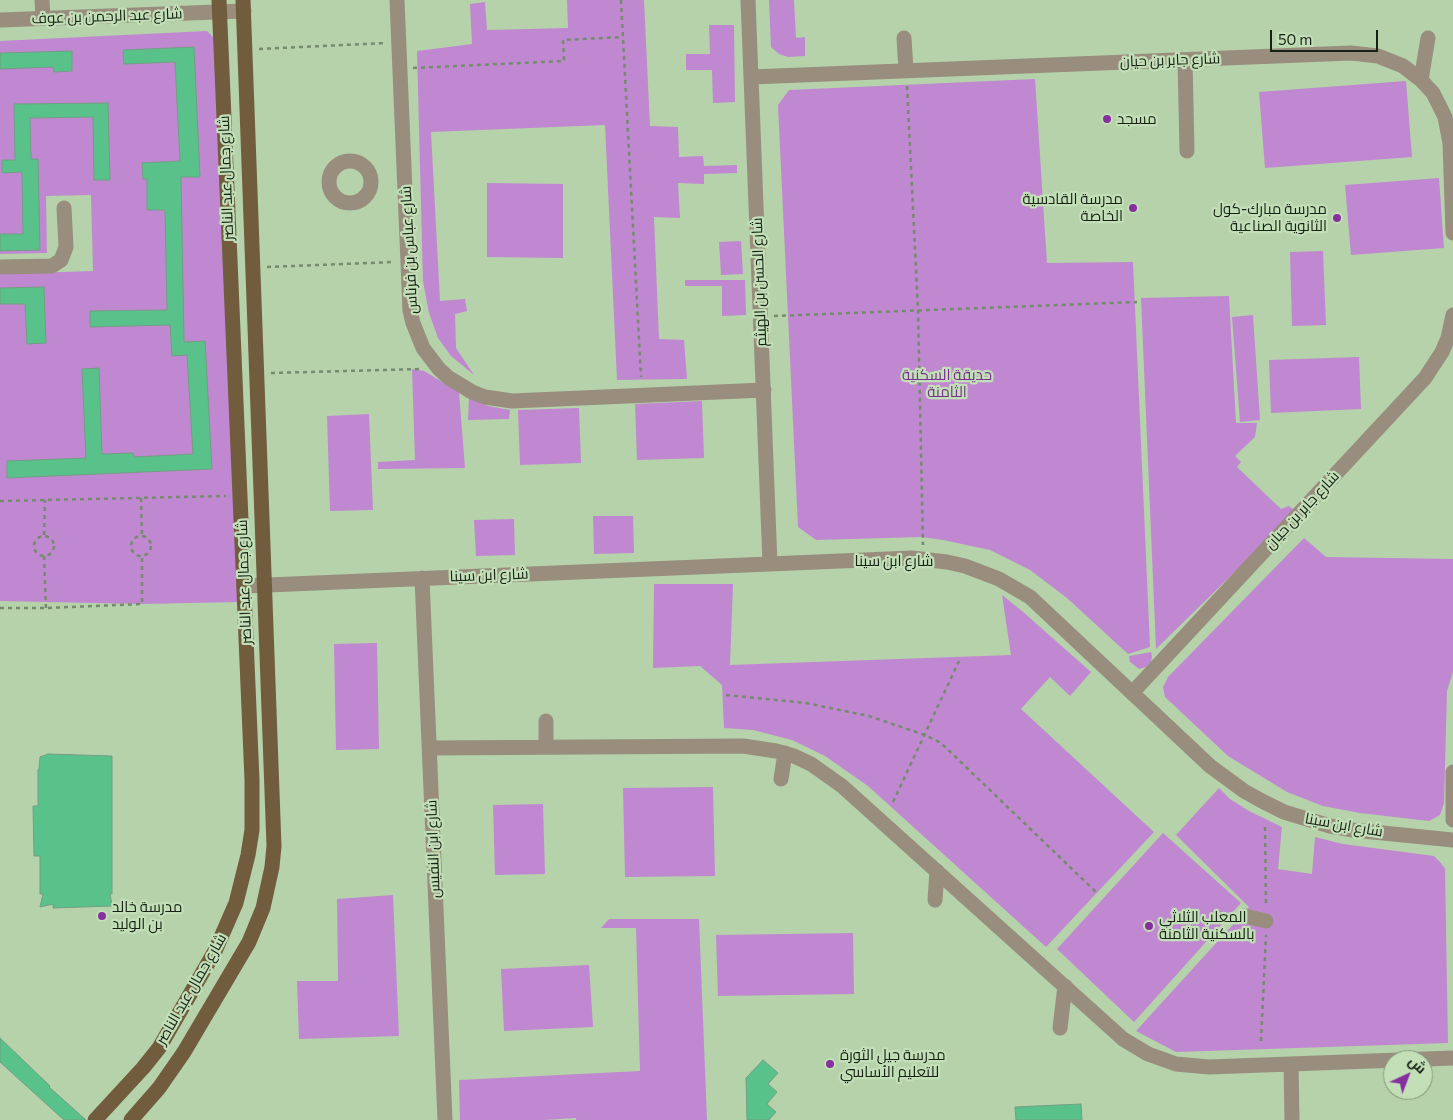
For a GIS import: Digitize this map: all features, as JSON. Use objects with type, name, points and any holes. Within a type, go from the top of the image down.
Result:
[{"type":"main road","name":"شارع جمال عبد الناصر","points":[[96,1120],[143,1068],[170,1031],[215,950],[226,927],[244,875],[252,830],[253,805],[219,6]]},
{"type":"main road","name":"شارع جمال عبد الناصر","points":[[131,1120],[159,1088],[184,1052],[249,942],[263,908],[272,867],[275,825],[243,6]]},
{"type":"street","points":[[42,0],[43,18]]},
{"type":"street","name":"شارع عباس بن فرناس","points":[[397,0],[410,310],[423,348],[439,369],[454,382],[472,392],[485,397],[512,401],[764,390]]},
{"type":"street","name":"شارع الحسن بن الهيثم","points":[[748,0],[770,564]]},
{"type":"street","name":"شارع عبد الرحمن بن عوف","points":[[0,20],[243,6]]},
{"type":"street","points":[[904,38],[906,70]]},
{"type":"street","points":[[1421,80],[1428,38]]},
{"type":"street","name":"شارع جابر بن حيان","points":[[751,77],[1365,54],[1391,60],[1403,66],[1421,80],[1440,104],[1449,130],[1453,233]]},
{"type":"street","points":[[1186,60],[1187,151]]},
{"type":"street","points":[[0,267],[52,266],[60,260],[66,247],[64,208]]},
{"type":"street","name":"شارع جابر بن حيان","points":[[1132,693],[1425,378],[1442,352],[1448,338],[1453,315]]},
{"type":"street","name":"شارع ابن سينا","points":[[244,586],[923,559],[965,566],[998,578],[1030,597],[1226,779],[1250,794],[1284,812],[1306,820],[1353,830],[1453,840]]},
{"type":"street","name":"شارع ابن النفيس","points":[[422,578],[445,1120]]},
{"type":"street","points":[[546,721],[546,747]]},
{"type":"street","points":[[429,748],[744,746],[760,747],[785,753],[811,764],[835,780],[1123,1039],[1141,1050],[1176,1064],[1209,1067],[1453,1058]]},
{"type":"street","points":[[781,779],[785,753]]},
{"type":"street","points":[[1453,772],[1453,820]]},
{"type":"street","points":[[935,900],[938,871]]},
{"type":"street","points":[[1245,916],[1266,921]]},
{"type":"street","points":[[1060,1028],[1065,986]]},
{"type":"street","points":[[1291,1064],[1292,1120]]},
{"type":"path","points":[[621,0],[641,377]]},
{"type":"path","points":[[400,68],[564,61],[563,40],[623,37]]},
{"type":"path","points":[[245,50],[399,42]]},
{"type":"path","points":[[906,70],[918,310],[923,559]]},
{"type":"path","points":[[254,268],[408,261]]},
{"type":"path","points":[[761,316],[1137,302]]},
{"type":"path","points":[[258,373],[439,369]]},
{"type":"path","points":[[0,502],[240,496]]},
{"type":"path","points":[[141,498],[142,536]]},
{"type":"path","points":[[44,535],[45,500]]},
{"type":"path","points":[[44,535],[52,539],[54,547],[52,552],[44,556],[38,554],[34,545],[36,539],[44,535]]},
{"type":"path","points":[[142,536],[150,540],[152,546],[147,554],[142,557],[136,555],[131,548],[133,539],[142,536]]},
{"type":"path","points":[[44,556],[46,608]]},
{"type":"path","points":[[0,608],[142,604],[142,557]]},
{"type":"path","points":[[893,802],[959,661]]},
{"type":"path","points":[[726,695],[815,705],[869,716],[925,734],[941,744],[1097,893]]},
{"type":"green space","points":[[567,0],[644,0],[650,126],[678,127],[679,157],[703,156],[704,166],[737,165],[737,173],[704,174],[704,184],[678,183],[680,218],[654,217],[659,339],[684,340],[687,379],[617,380],[605,125],[431,132],[440,301],[465,299],[467,311],[455,314],[456,348],[474,375],[451,356],[438,338],[429,313],[423,281],[417,51],[472,44],[470,4],[485,2],[487,30],[568,28]]},
{"type":"green space","points":[[769,0],[794,0],[796,38],[805,37],[805,56],[788,57],[779,54],[771,47]]},
{"type":"green space","points":[[709,25],[734,25],[735,102],[713,103],[712,70],[686,70],[686,54],[710,54]]},
{"type":"green space","points":[[207,31],[214,38],[239,602],[142,604],[0,601],[0,274],[93,271],[91,195],[46,196],[47,253],[0,254],[0,41]]},
{"type":"green space","name":"حديقة السكنية الثامنة","points":[[1035,79],[1047,263],[1133,262],[1150,647],[1128,654],[1067,598],[1030,570],[990,550],[922,537],[816,540],[798,527],[778,105],[789,90]]},
{"type":"green space","points":[[1406,81],[1412,157],[1265,168],[1259,92]]},
{"type":"green space","points":[[1439,178],[1444,248],[1351,255],[1345,185]]},
{"type":"green space","points":[[487,183],[563,184],[563,258],[487,257]]},
{"type":"green space","points":[[741,241],[743,274],[721,275],[719,242]]},
{"type":"green space","points":[[1323,251],[1326,325],[1292,326],[1290,252]]},
{"type":"green space","points":[[685,280],[745,280],[746,315],[722,316],[722,286],[685,286]]},
{"type":"green space","points":[[1229,296],[1236,423],[1257,423],[1255,437],[1235,456],[1241,462],[1237,467],[1281,509],[1289,506],[1296,512],[1156,649],[1141,298]]},
{"type":"green space","points":[[1253,315],[1260,420],[1240,422],[1232,317]]},
{"type":"green space","points":[[1359,357],[1361,409],[1271,413],[1269,360]]},
{"type":"green space","points":[[412,369],[424,371],[459,392],[465,468],[378,469],[378,462],[415,460]]},
{"type":"green space","points":[[469,398],[488,406],[510,410],[509,419],[468,420]]},
{"type":"green space","points":[[702,401],[704,458],[637,460],[635,404]]},
{"type":"green space","points":[[579,408],[581,463],[520,465],[518,410]]},
{"type":"green space","points":[[369,414],[373,510],[330,511],[327,416]]},
{"type":"green space","points":[[593,516],[633,516],[634,553],[594,554]]},
{"type":"green space","points":[[514,519],[515,555],[476,556],[474,520]]},
{"type":"green space","points":[[1304,538],[1326,557],[1453,559],[1453,672],[1447,691],[1444,803],[1440,815],[1429,821],[1360,813],[1323,806],[1287,792],[1228,756],[1165,697],[1163,687],[1168,677]]},
{"type":"green space","points":[[654,584],[733,584],[730,665],[1011,655],[1002,595],[1091,672],[1070,696],[1050,677],[1021,709],[1154,832],[1046,947],[868,786],[825,756],[792,740],[753,730],[724,728],[722,685],[700,666],[653,668]]},
{"type":"green space","points":[[377,643],[379,749],[336,750],[334,644]]},
{"type":"green space","points":[[1151,652],[1151,662],[1146,667],[1139,669],[1130,662],[1129,656]]},
{"type":"green space","points":[[713,787],[715,876],[625,877],[623,788]]},
{"type":"green space","points":[[1219,788],[1230,799],[1249,811],[1282,827],[1278,869],[1312,874],[1315,837],[1343,844],[1434,856],[1441,863],[1445,869],[1448,1043],[1176,1052],[1136,1031],[1249,907],[1176,835]]},
{"type":"green space","points":[[543,804],[545,874],[495,875],[493,805]]},
{"type":"green space","name":"المعلب الثلاثي بالسكنية الثامنة","points":[[1163,833],[1241,903],[1134,1022],[1057,949]]},
{"type":"green space","points":[[393,895],[399,1036],[299,1039],[297,981],[338,981],[337,899]]},
{"type":"green space","points":[[609,919],[699,919],[707,1120],[576,1120],[576,1118],[460,1120],[459,1080],[640,1071],[636,928],[601,928]]},
{"type":"green space","points":[[853,933],[854,994],[718,996],[716,935]]},
{"type":"green space","points":[[589,965],[593,1027],[504,1031],[501,969]]},
{"type":"building","points":[[194,47],[200,177],[181,177],[184,342],[205,341],[212,469],[7,478],[7,461],[86,458],[82,369],[99,368],[102,454],[133,453],[134,457],[193,454],[187,355],[172,356],[170,325],[90,327],[90,311],[167,310],[165,210],[147,210],[147,179],[143,179],[142,163],[180,161],[175,62],[124,64],[123,50]]},
{"type":"building","points":[[72,51],[72,71],[54,72],[53,67],[0,69],[0,53]]},
{"type":"building","points":[[108,103],[110,180],[94,180],[93,117],[30,118],[31,159],[38,159],[40,250],[0,251],[0,234],[23,234],[22,172],[2,173],[2,160],[15,160],[14,104]]},
{"type":"building","points":[[44,287],[46,343],[27,344],[25,304],[0,304],[0,288]]},
{"type":"building","points":[[48,754],[112,756],[112,894],[110,893],[112,906],[53,908],[53,904],[40,907],[43,894],[40,894],[40,856],[34,856],[33,806],[38,806],[38,769],[40,757]]},
{"type":"building","points":[[0,1038],[49,1087],[86,1120],[64,1120],[0,1062]]},
{"type":"building","points":[[763,1060],[778,1073],[768,1084],[777,1092],[767,1104],[776,1112],[769,1120],[747,1120],[746,1078]]},
{"type":"building","points":[[1081,1104],[1082,1120],[1016,1120],[1015,1107]]},
{"type":"place","name":"مسجد","points":[[1107,119]]},
{"type":"place","name":"مدرسة القادسية الخاصة","points":[[1133,208]]},
{"type":"place","name":"مدرسة مبارك-كول الثانوية الصناعية","points":[[1337,218]]},
{"type":"place","name":"مدرسة خالد بن الوليد","points":[[102,916]]},
{"type":"place","name":"المعلب الثلاثي بالسكنية الثامنة","points":[[1149,926]]},
{"type":"place","name":"مدرسة جيل الثورة للتعليم الأساسي","points":[[830,1064]]}]
